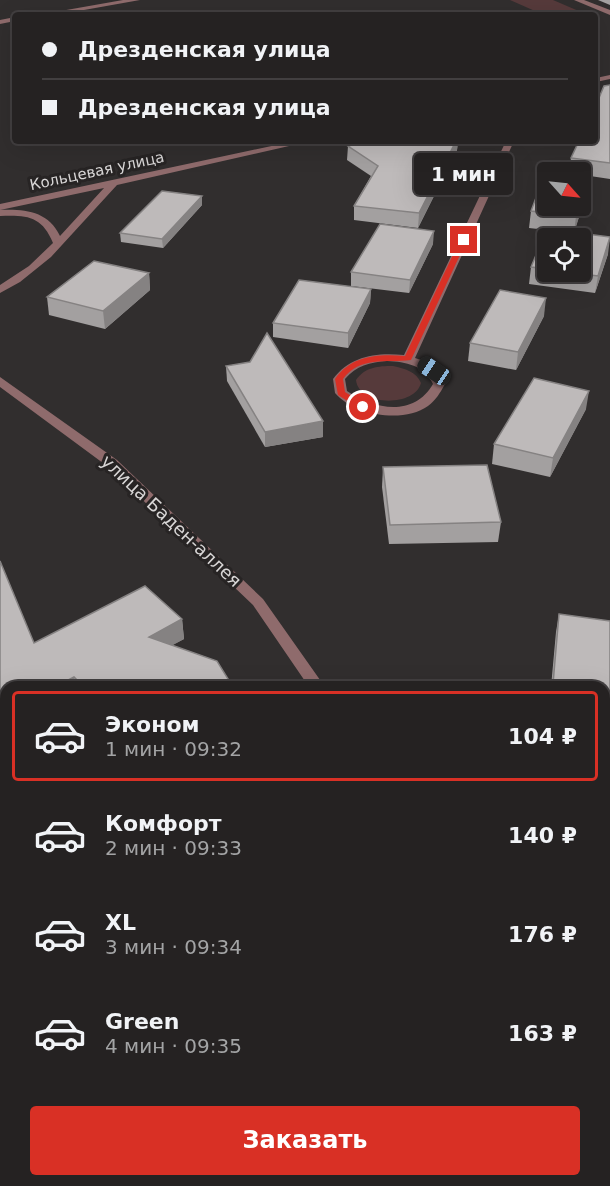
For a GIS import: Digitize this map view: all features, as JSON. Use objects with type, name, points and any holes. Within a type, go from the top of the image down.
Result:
[{"type":"street","points":[[61,12],[136,0]]},
{"type":"street","points":[[578,0],[610,13]]},
{"type":"street","name":"Кольцевая улица","points":[[0,207],[293,144]]},
{"type":"street","points":[[408,359],[509,144]]},
{"type":"street","points":[[0,290],[20,279],[58,243],[113,183]]},
{"type":"street","points":[[0,213],[39,217],[48,222],[55,231],[58,243]]},
{"type":"street","points":[[374,358],[408,359],[428,368],[437,378],[439,384],[436,391],[426,402],[401,410],[378,411],[354,403],[341,393],[339,379],[348,367],[374,358]]},
{"type":"street","name":"улица Баден-аллея","points":[[0,381],[112,463],[258,602],[313,681]]},
{"type":"shaded area","points":[[510,0],[553,0],[581,12],[537,12]]},
{"type":"shaded area","points":[[393,366],[410,371],[416,376],[421,383],[417,391],[399,400],[387,401],[376,399],[359,389],[356,380],[363,372],[377,367]]},
{"type":"building","points":[[610,85],[610,163],[571,158],[578,144],[598,144],[598,100],[604,86]]},
{"type":"building","points":[[357,144],[454,144],[419,213],[354,206],[378,166],[348,146]]},
{"type":"building","points":[[162,191],[202,196],[162,239],[120,233]]},
{"type":"building","points":[[537,195],[537,212],[531,211]]},
{"type":"building","points":[[380,224],[434,231],[410,280],[351,272]]},
{"type":"building","points":[[591,235],[610,237],[598,276],[591,275]]},
{"type":"building","points":[[537,253],[537,268],[531,267]]},
{"type":"building","points":[[94,261],[149,273],[103,311],[47,297]]},
{"type":"building","points":[[299,280],[371,289],[348,333],[273,323]]},
{"type":"building","points":[[500,290],[546,298],[518,352],[470,343]]},
{"type":"building","points":[[267,333],[323,421],[265,432],[226,366],[250,362]]},
{"type":"building","points":[[534,378],[589,391],[553,458],[494,444]]},
{"type":"building","points":[[487,465],[501,522],[390,525],[383,467]]},
{"type":"building","points":[[0,561],[34,643],[145,586],[182,619],[149,637],[217,661],[229,681],[78,681],[74,677],[66,681],[0,681]]},
{"type":"building","points":[[559,614],[610,621],[610,681],[553,681]]},
{"type":"route","points":[[363,407],[341,393],[339,379],[348,367],[365,360],[387,357],[408,359],[464,240]]}]
